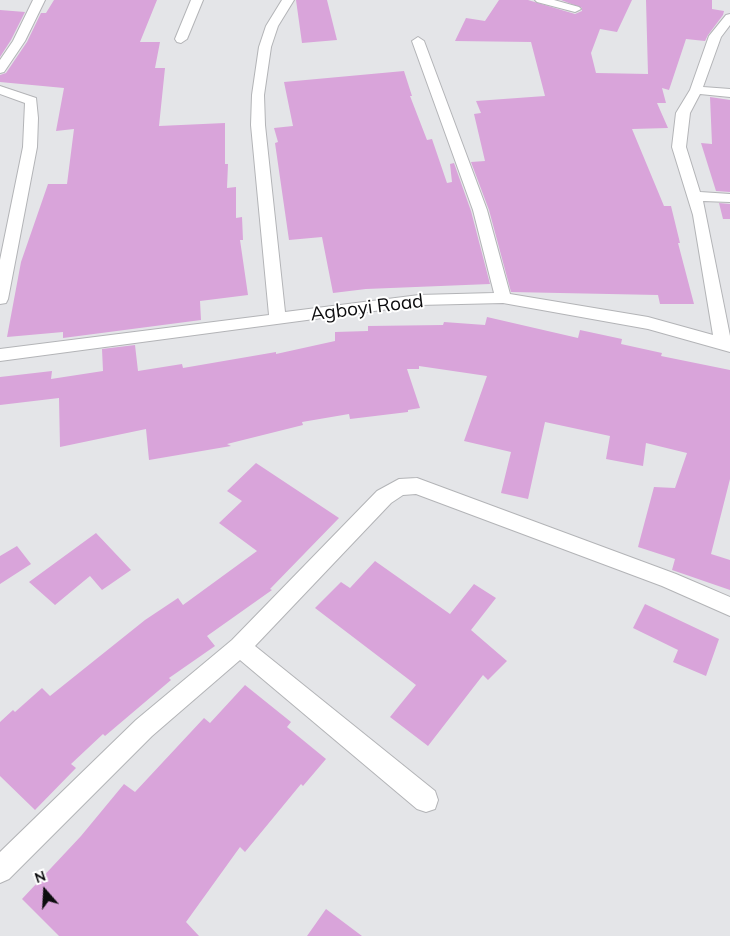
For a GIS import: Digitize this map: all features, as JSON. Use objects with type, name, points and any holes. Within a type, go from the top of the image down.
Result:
[{"type":"street","points":[[0,69],[19,41],[39,0]]},
{"type":"street","points":[[181,39],[197,0]]},
{"type":"street","points":[[278,320],[258,125],[258,95],[265,47],[272,26],[288,0]]},
{"type":"street","points":[[541,0],[575,9]]},
{"type":"street","points":[[726,344],[694,196],[679,147],[683,113],[696,90],[715,36],[730,17]]},
{"type":"street","points":[[418,41],[480,210],[503,298]]},
{"type":"street","points":[[0,90],[31,101],[30,147],[0,298]]},
{"type":"street","points":[[696,90],[730,93]]},
{"type":"street","points":[[694,196],[730,198]]},
{"type":"street","name":"Agboyi Road","points":[[0,355],[419,300],[503,298],[648,322],[726,344]]},
{"type":"street","points":[[0,870],[144,728],[240,647],[384,497],[399,487],[417,486],[669,580],[730,608]]},
{"type":"street","points":[[240,647],[426,800]]},
{"type":"building","points":[[54,0],[157,0],[140,42],[160,42],[155,68],[165,68],[159,126],[225,123],[225,164],[228,164],[227,188],[236,187],[236,218],[242,217],[243,240],[240,240],[248,295],[200,301],[201,320],[63,338],[63,332],[7,337],[21,262],[48,184],[67,184],[74,129],[56,131],[64,88],[0,82],[0,75],[6,73],[27,42],[41,13],[46,13]]},
{"type":"building","points":[[296,0],[327,0],[337,40],[302,43]]},
{"type":"building","points":[[499,0],[528,0],[575,14],[582,11],[582,8],[561,0],[632,0],[617,32],[600,29],[591,53],[596,73],[648,74],[646,0],[712,0],[712,9],[724,11],[705,41],[686,39],[669,90],[662,88],[666,103],[657,103],[668,128],[632,129],[664,206],[671,206],[680,243],[678,243],[694,304],[660,304],[658,295],[511,292],[489,210],[471,162],[485,161],[474,114],[481,113],[476,101],[545,96],[531,42],[455,41],[466,18],[485,21]]},
{"type":"building","points":[[0,10],[25,12],[0,57]]},
{"type":"building","points":[[404,71],[412,96],[410,96],[427,140],[432,139],[447,183],[452,182],[450,164],[454,163],[471,211],[490,284],[366,289],[333,293],[322,237],[289,240],[275,143],[278,142],[274,128],[293,126],[284,82]]},
{"type":"building","points":[[710,97],[730,100],[730,192],[716,191],[701,143],[712,144]]},
{"type":"building","points":[[719,203],[730,204],[730,219],[723,219]]},
{"type":"building","points":[[487,317],[578,338],[580,330],[622,339],[621,344],[662,353],[661,356],[730,370],[730,479],[711,554],[730,560],[730,590],[672,570],[675,559],[638,547],[654,487],[675,488],[687,453],[646,443],[643,466],[606,459],[610,436],[545,422],[528,499],[501,493],[511,452],[464,441],[487,376],[419,366],[419,369],[407,369],[420,408],[408,410],[408,412],[350,419],[349,414],[302,422],[303,425],[227,444],[231,446],[149,460],[146,429],[60,447],[59,398],[0,405],[0,377],[52,371],[51,379],[103,371],[102,349],[135,345],[138,371],[182,364],[183,368],[276,352],[276,354],[335,341],[335,332],[368,331],[368,326],[443,325],[444,322],[485,325]]},
{"type":"building","points":[[256,463],[339,518],[270,589],[272,590],[207,636],[215,646],[169,678],[171,680],[105,736],[103,734],[71,764],[76,768],[35,810],[0,776],[0,722],[13,710],[15,712],[42,688],[50,696],[145,620],[178,598],[183,605],[257,551],[219,523],[242,501],[227,491]]},
{"type":"building","points":[[96,533],[131,570],[102,590],[90,576],[55,605],[29,582]]},
{"type":"building","points":[[17,546],[31,564],[0,584],[0,556]]},
{"type":"building","points":[[375,561],[450,614],[474,584],[496,598],[471,630],[507,661],[488,680],[483,675],[428,746],[390,717],[416,685],[315,608],[341,582],[350,588]]},
{"type":"building","points":[[645,604],[719,639],[706,676],[673,662],[678,650],[633,628]]},
{"type":"building","points":[[245,685],[291,722],[287,727],[326,759],[303,786],[301,784],[245,852],[240,847],[186,922],[199,936],[59,936],[22,899],[81,836],[124,784],[135,792],[204,718],[210,723]]},
{"type":"building","points":[[326,909],[362,936],[307,936]]}]
